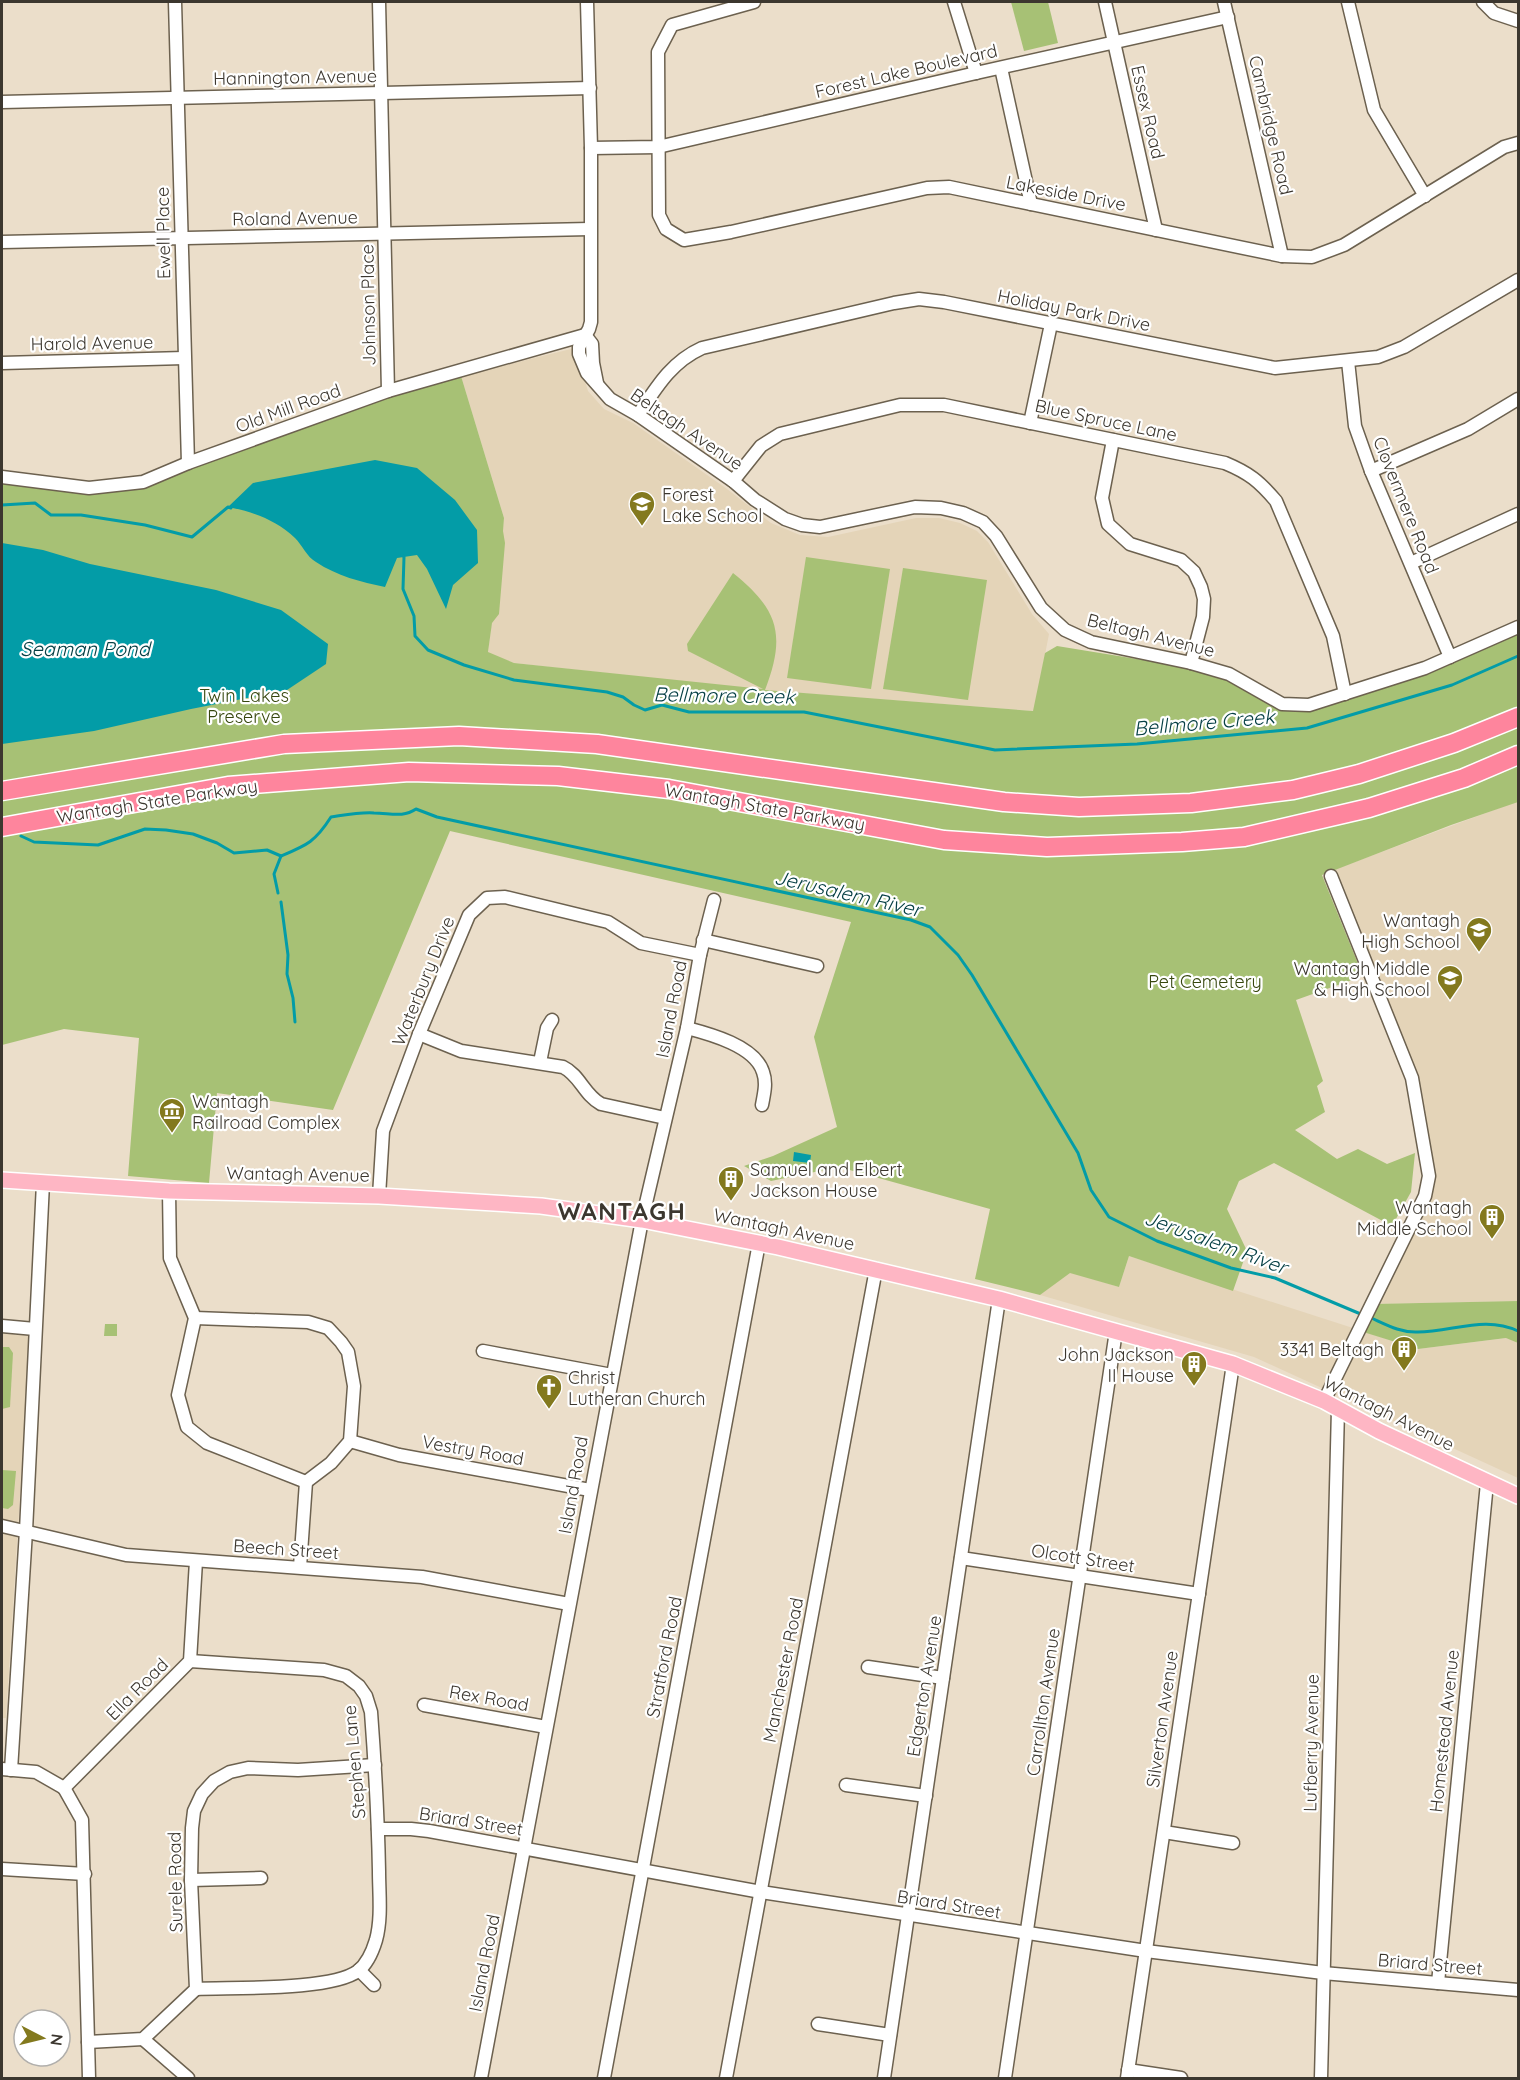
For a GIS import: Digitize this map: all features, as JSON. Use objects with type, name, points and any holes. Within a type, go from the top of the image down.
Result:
[{"type":"highway","name":"Wantagh State Parkway","points":[[2,791],[284,744],[459,736],[597,744],[1004,802],[1079,807],[1191,803],[1293,790],[1359,774],[1454,743],[1518,717]]},
{"type":"highway","name":"Wantagh State Parkway","points":[[2,827],[228,786],[409,772],[558,776],[669,789],[944,840],[1047,847],[1182,842],[1244,837],[1370,808],[1464,778],[1518,755]]},
{"type":"main road","name":"Wantagh Avenue","points":[[2,1180],[169,1191],[379,1196],[540,1206],[642,1220],[759,1243],[999,1299],[1233,1364],[1331,1405],[1486,1483],[1518,1496]]},
{"type":"street","name":"Ewell Place","points":[[175,2],[188,463]]},
{"type":"street","name":"Johnson Place","points":[[379,2],[388,391]]},
{"type":"street","points":[[585,336],[591,322],[591,148],[587,2]]},
{"type":"street","name":"Lakeside Drive","points":[[754,2],[672,25],[658,52],[659,216],[666,229],[684,240],[731,232],[927,188],[949,188],[1282,256],[1312,257],[1344,245],[1504,147],[1518,143]]},
{"type":"street","points":[[954,2],[976,73]]},
{"type":"street","name":"Essex Road","points":[[1105,2],[1156,230]]},
{"type":"street","name":"Cambridge Road","points":[[1224,2],[1282,256]]},
{"type":"street","points":[[1348,2],[1374,110],[1425,196]]},
{"type":"street","points":[[1483,2],[1494,13],[1518,21]]},
{"type":"street","name":"Forest Lake Boulevard","points":[[591,148],[658,147],[1228,17]]},
{"type":"street","points":[[1001,68],[1031,204]]},
{"type":"street","name":"Hannington Avenue","points":[[2,102],[590,88]]},
{"type":"street","name":"Roland Avenue","points":[[2,242],[590,229]]},
{"type":"street","name":"Holiday Park Drive","points":[[638,415],[672,368],[683,358],[702,348],[919,299],[944,302],[1275,368],[1378,357],[1404,347],[1518,280]]},
{"type":"street","points":[[1030,423],[1051,324]]},
{"type":"street","name":"Beltagh Avenue","points":[[585,336],[579,346],[579,354],[586,373],[610,399],[638,415],[777,514],[802,525],[827,526],[915,507],[941,508],[963,513],[983,522],[996,536],[1041,608],[1065,630],[1091,642],[1191,663],[1229,674],[1282,704],[1309,705],[1425,668],[1518,627]]},
{"type":"street","name":"Old Mill Road","points":[[2,477],[89,488],[143,482],[188,463],[388,391],[585,336]]},
{"type":"street","name":"Harold Avenue","points":[[2,363],[184,358]]},
{"type":"street","name":"Clovermere Road","points":[[1348,361],[1355,426],[1371,471],[1449,657]]},
{"type":"street","points":[[1371,471],[1468,429],[1518,399]]},
{"type":"street","name":"Blue Spruce Lane","points":[[733,481],[761,446],[780,434],[900,405],[944,405],[1225,463],[1247,472],[1261,483],[1276,501],[1333,636],[1345,694]]},
{"type":"street","points":[[1113,440],[1102,498],[1108,524],[1130,544],[1181,560],[1194,572],[1201,587],[1204,599],[1203,617],[1191,663]]},
{"type":"street","points":[[1411,563],[1518,514]]},
{"type":"street","points":[[1331,876],[1412,1078],[1429,1176],[1425,1196],[1365,1321],[1331,1405]]},
{"type":"street","name":"Waterbury Drive","points":[[379,1196],[383,1131],[419,1034],[469,915],[487,898],[505,897],[609,922],[642,943],[700,955]]},
{"type":"street","name":"Island Road","points":[[481,2079],[642,1220],[687,1028],[703,940],[714,900]]},
{"type":"street","points":[[703,940],[816,966]]},
{"type":"street","points":[[540,1062],[547,1028],[552,1020]]},
{"type":"street","points":[[687,1028],[720,1037],[747,1052],[756,1061],[763,1070],[766,1084],[762,1105]]},
{"type":"street","points":[[419,1034],[461,1051],[540,1062],[568,1070],[588,1095],[601,1104],[665,1118]]},
{"type":"street","points":[[43,1183],[26,1532],[6,1769],[36,1772],[64,1788],[82,1820],[89,2079]]},
{"type":"street","points":[[169,1191],[170,1258],[195,1318],[178,1395],[187,1427],[207,1443],[306,1482]]},
{"type":"street","name":"Stratford Road","points":[[604,2079],[759,1243]]},
{"type":"street","name":"Manchester Road","points":[[726,2079],[876,1269]]},
{"type":"street","name":"Edgerton Avenue","points":[[884,2079],[999,1299]]},
{"type":"street","points":[[195,1318],[308,1322],[328,1328],[348,1352],[354,1386],[350,1441],[331,1463],[306,1482],[300,1568]]},
{"type":"street","points":[[2,1326],[35,1329]]},
{"type":"street","name":"Carrollton Avenue","points":[[1005,2079],[1116,1330]]},
{"type":"street","points":[[483,1352],[612,1375]]},
{"type":"street","name":"Silverton Avenue","points":[[1128,2074],[1233,1364]]},
{"type":"street","name":"Lufberry Avenue","points":[[1321,2079],[1331,1405]]},
{"type":"street","name":"Vestry Road","points":[[350,1441],[399,1455],[590,1490]]},
{"type":"street","name":"Homestead Avenue","points":[[1437,1983],[1486,1483]]},
{"type":"street","name":"Beech Street","points":[[2,1526],[126,1555],[422,1577],[569,1604]]},
{"type":"street","name":"Olcott Street","points":[[961,1558],[1199,1594]]},
{"type":"street","name":"Ella Road","points":[[64,1788],[190,1661],[195,1561]]},
{"type":"street","name":"Stephen Lane","points":[[190,1661],[324,1670],[346,1676],[366,1695],[371,1712],[375,1765],[380,1913],[377,1938],[371,1955],[358,1970]]},
{"type":"street","points":[[868,1666],[943,1678]]},
{"type":"street","name":"Rex Road","points":[[424,1705],[546,1727]]},
{"type":"street","name":"Surele Road","points":[[196,1989],[191,1880],[192,1828],[194,1810],[202,1794],[214,1781],[230,1772],[248,1768],[298,1770],[375,1765]]},
{"type":"street","points":[[846,1785],[926,1796]]},
{"type":"street","name":"Briard Street","points":[[378,1829],[420,1830],[761,1892],[1146,1951],[1323,1973],[1518,1990]]},
{"type":"street","points":[[1164,1832],[1233,1843]]},
{"type":"street","points":[[2,1869],[85,1874]]},
{"type":"street","points":[[191,1880],[261,1878]]},
{"type":"street","points":[[88,2042],[143,2039],[196,1989],[317,1984],[340,1979],[358,1970],[374,1985]]},
{"type":"street","points":[[818,2024],[890,2035]]},
{"type":"street","points":[[143,2039],[188,2079]]},
{"type":"street","points":[[1128,2074],[1182,2079]]},
{"type":"shaded area","name":"Forest Lake School","points":[[575,348],[588,391],[604,409],[633,423],[771,523],[800,535],[828,537],[916,518],[939,518],[960,523],[977,531],[988,542],[1032,614],[1049,634],[1034,711],[772,691],[514,663],[488,653],[504,518],[461,376]]},
{"type":"shaded area","name":"Wantagh Middle & High School","points":[[1518,801],[1518,1301],[1373,1304],[1429,1176],[1418,1111],[1328,872]]},
{"type":"shaded area","points":[[1129,1256],[1418,1349],[1507,1338],[1518,1343],[1518,1478],[1254,1357],[1040,1295],[1070,1272],[1119,1287]]},
{"type":"shaded area","points":[[2,1332],[30,1335],[6,1718],[2,1718]]},
{"type":"green space","points":[[1011,2],[1048,2],[1058,43],[1024,51]]},
{"type":"green space","name":"Twin Lakes Preserve","points":[[461,376],[504,518],[505,543],[499,614],[492,623],[488,652],[514,663],[763,689],[688,651],[687,644],[733,573],[760,599],[774,625],[775,654],[765,690],[1033,711],[1045,653],[1057,646],[1229,674],[1282,704],[1345,694],[1518,627],[1518,802],[1451,825],[1322,875],[1363,976],[1296,1000],[1323,1081],[1317,1086],[1325,1112],[1295,1130],[1337,1159],[1358,1149],[1387,1164],[1415,1153],[1411,1192],[1392,1226],[1274,1163],[1239,1181],[1227,1209],[1247,1251],[1233,1291],[1129,1256],[1119,1287],[1070,1273],[1040,1295],[975,1279],[990,1209],[839,1167],[771,1181],[744,1166],[773,1156],[837,1127],[814,1037],[851,922],[450,831],[333,1110],[217,1093],[209,1183],[128,1176],[139,1038],[64,1029],[2,1045],[2,480],[130,487],[420,384]]},
{"type":"green space","points":[[806,557],[890,569],[871,689],[787,678]]},
{"type":"green space","points":[[903,568],[987,580],[968,700],[883,689]]},
{"type":"green space","points":[[1518,1301],[1518,1343],[1506,1338],[1418,1349],[1360,1331],[1373,1304]]},
{"type":"green space","points":[[105,1324],[117,1324],[117,1336],[104,1336]]},
{"type":"green space","points":[[2,1347],[9,1347],[13,1353],[10,1407],[2,1409]]},
{"type":"green space","points":[[2,1470],[16,1471],[13,1505],[8,1509],[2,1508]]},
{"type":"water","points":[[375,460],[417,468],[455,500],[477,530],[478,563],[453,585],[446,609],[427,569],[417,555],[397,558],[385,587],[367,583],[341,575],[316,562],[295,538],[272,522],[256,514],[228,507],[253,483]]},
{"type":"water","name":"Seaman Pond","points":[[2,543],[43,550],[90,564],[216,590],[281,610],[328,644],[326,664],[287,690],[94,731],[2,744]]},
{"type":"water","points":[[794,1152],[811,1155],[810,1163],[793,1161]]},
{"type":"waterway","name":"Bellmore Creek","points":[[2,505],[35,503],[51,515],[81,515],[145,525],[192,537],[228,507],[231,508]]},
{"type":"waterway","name":"Bellmore Creek","points":[[402,555],[404,557],[403,589],[414,616],[415,636],[428,650],[464,665],[514,680],[607,692],[623,697],[645,710],[662,705],[689,712],[804,712],[995,750],[1137,744],[1307,728],[1452,685],[1518,656]]},
{"type":"waterway","name":"Jerusalem River","points":[[21,836],[34,842],[98,845],[145,829],[166,830],[193,834],[217,843],[234,853],[267,850],[281,856],[310,842],[331,817],[363,813],[401,814],[416,809],[437,817],[911,920],[930,927],[958,955],[972,975],[1078,1153],[1091,1190],[1109,1217],[1157,1241],[1231,1268],[1275,1278],[1363,1315]]},
{"type":"waterway","points":[[278,893],[274,874],[281,856]]},
{"type":"waterway","points":[[281,902],[288,955],[287,974],[293,998],[295,1022]]},
{"type":"waterway","name":"Jerusalem River","points":[[1369,1317],[1393,1328],[1411,1332],[1481,1324],[1506,1326],[1518,1331]]},
{"type":"place","name":"Forest Lake School","points":[[642,527]]},
{"type":"place","name":"Wantagh High School","points":[[1479,953]]},
{"type":"place","name":"Wantagh Middle & High School","points":[[1450,1001]]},
{"type":"place","name":"Wantagh Railroad Complex","points":[[172,1134]]},
{"type":"place","name":"Samuel and Elbert Jackson House","points":[[731,1202]]},
{"type":"place","name":"Wantagh Middle School","points":[[1492,1240]]},
{"type":"place","name":"3341 Beltagh","points":[[1404,1372]]},
{"type":"place","name":"John Jackson II House","points":[[1194,1387]]},
{"type":"place","name":"Christ Lutheran Church","points":[[549,1410]]},
{"type":"district","name":"WANTAGH","points":[[622,1211]]},
{"type":"park label","name":"Pet Cemetery","points":[[1205,981]]}]
